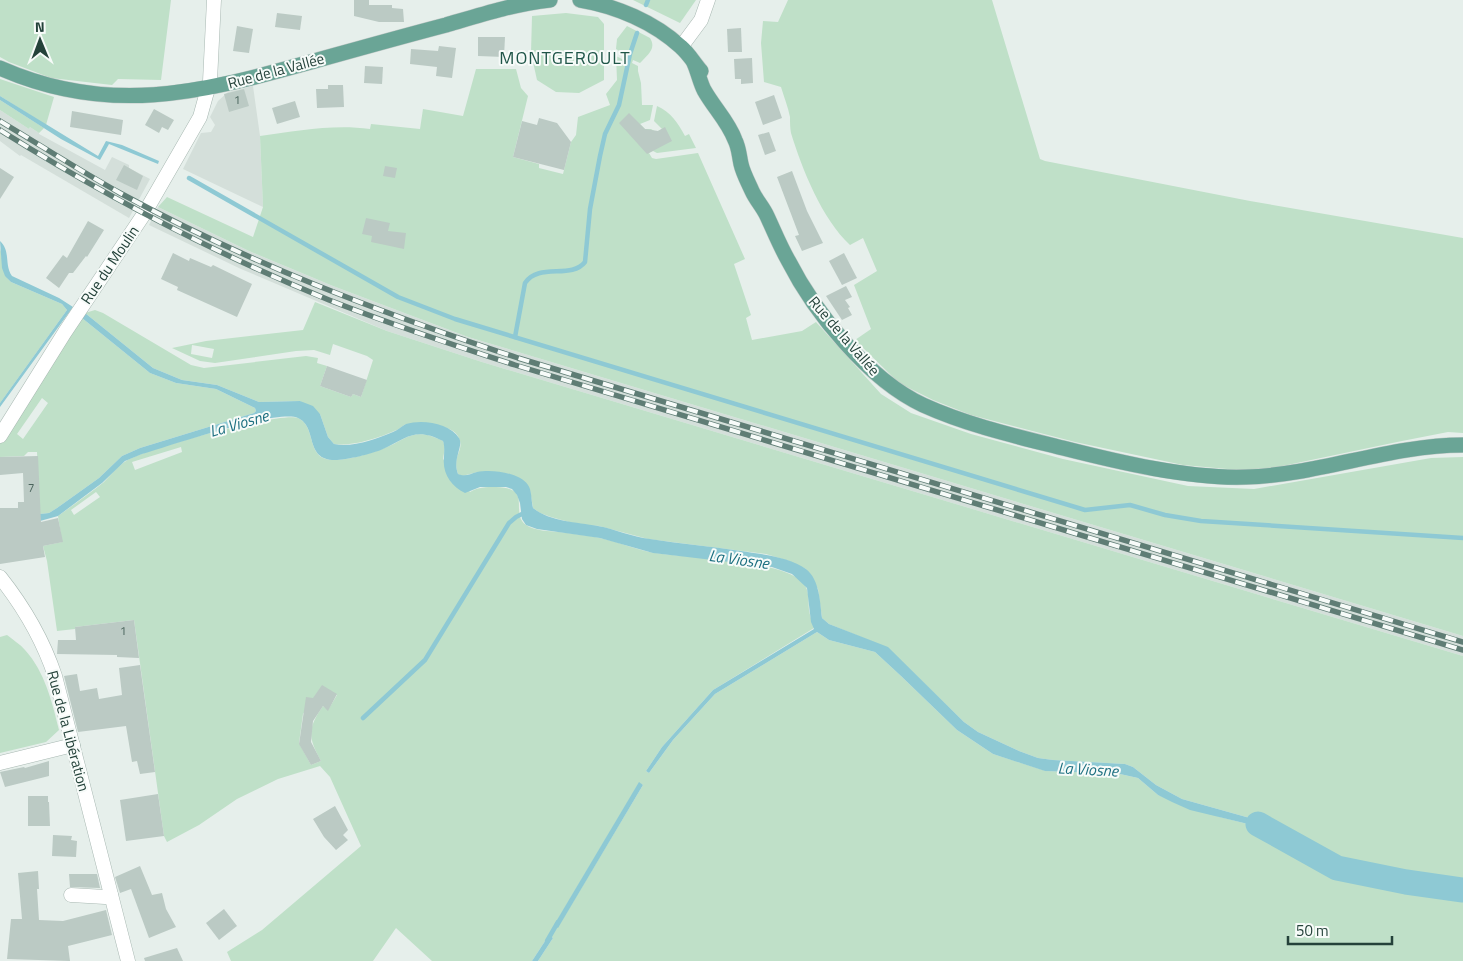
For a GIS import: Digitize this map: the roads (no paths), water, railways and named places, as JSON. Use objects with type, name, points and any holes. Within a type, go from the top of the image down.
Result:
[{"type":"main road","name":"Rue de la Vallée","points":[[0,68],[40,83],[96,94],[154,95],[235,83],[499,10],[548,0]]},
{"type":"main road","name":"Rue de la Vallée","points":[[586,0],[638,19],[667,36],[681,47],[694,63],[711,102],[726,120],[753,193],[764,210],[796,274],[824,317],[866,365],[881,379],[921,404],[972,424],[1079,452],[1190,474],[1226,477],[1259,477],[1390,452],[1463,444]]},
{"type":"street","name":"Rue du Moulin","points":[[0,436],[70,325],[144,214],[200,117],[208,88],[214,0]]},
{"type":"street","points":[[681,47],[701,20],[708,0]]},
{"type":"street","name":"Rue de la Libération","points":[[0,577],[15,596],[47,653],[73,745],[128,961]]},
{"type":"street","points":[[0,763],[73,745]]},
{"type":"street","points":[[71,895],[111,895]]},
{"type":"water","points":[[0,96],[98,156],[106,141],[122,145],[159,161],[158,164],[109,144],[100,160],[61,139],[0,100]]},
{"type":"water","points":[[0,241],[7,254],[8,267],[12,276],[59,298],[73,307],[0,407],[0,403],[67,310],[62,304],[11,282],[5,276],[2,268]]},
{"type":"water","points":[[85,313],[153,368],[182,380],[217,385],[259,402],[300,401],[313,406],[320,414],[328,437],[334,444],[348,445],[364,442],[386,435],[406,424],[427,422],[435,424],[449,429],[459,438],[460,445],[456,463],[458,474],[465,475],[490,471],[512,474],[528,485],[533,508],[540,513],[564,521],[604,527],[643,538],[757,553],[799,565],[811,574],[817,585],[822,618],[829,624],[888,647],[964,722],[978,732],[1038,758],[1125,764],[1133,767],[1156,785],[1182,799],[1264,822],[1290,837],[1286,845],[1248,824],[1190,810],[1158,795],[1138,778],[1120,774],[1045,771],[993,754],[957,730],[875,652],[829,640],[817,632],[715,694],[673,740],[649,773],[646,771],[662,747],[713,690],[814,629],[811,622],[807,588],[792,574],[772,567],[653,553],[600,538],[537,529],[526,525],[522,519],[517,495],[512,489],[506,487],[480,487],[465,493],[456,487],[448,478],[444,468],[443,441],[434,437],[419,434],[412,435],[366,455],[335,460],[325,459],[319,455],[308,428],[298,418],[286,417],[247,423],[142,454],[125,461],[102,483],[58,516],[40,521],[40,514],[49,513],[57,508],[99,478],[122,456],[140,448],[256,411],[255,408],[216,389],[176,383],[150,373],[82,318]]},
{"type":"water","points":[[639,782],[643,785],[558,928],[554,925]]},
{"type":"water","points":[[549,935],[553,938],[538,961],[532,961]]},
{"type":"waterway","points":[[646,5],[648,0]]},
{"type":"waterway","points":[[515,337],[525,283],[538,273],[572,270],[585,262],[590,209],[600,156],[605,134],[619,105],[630,54],[637,33]]},
{"type":"waterway","points":[[189,178],[398,297],[455,319],[1085,510],[1130,505],[1165,515],[1201,521],[1463,538]]},
{"type":"waterway","points":[[363,718],[425,660],[509,523],[524,513]]},
{"type":"waterway","name":"La Viosne","points":[[1258,824],[1337,868],[1406,882],[1463,890]]},
{"type":"waterway","points":[[547,941],[558,922]]},
{"type":"railway","points":[[0,121],[120,193],[216,242],[265,264],[416,323],[518,358],[1463,642]]},
{"type":"railway","points":[[0,130],[80,178],[202,243],[286,282],[398,326],[515,365],[1463,650]]},
{"type":"district","name":"MONTGEROULT","points":[[565,58]]}]
